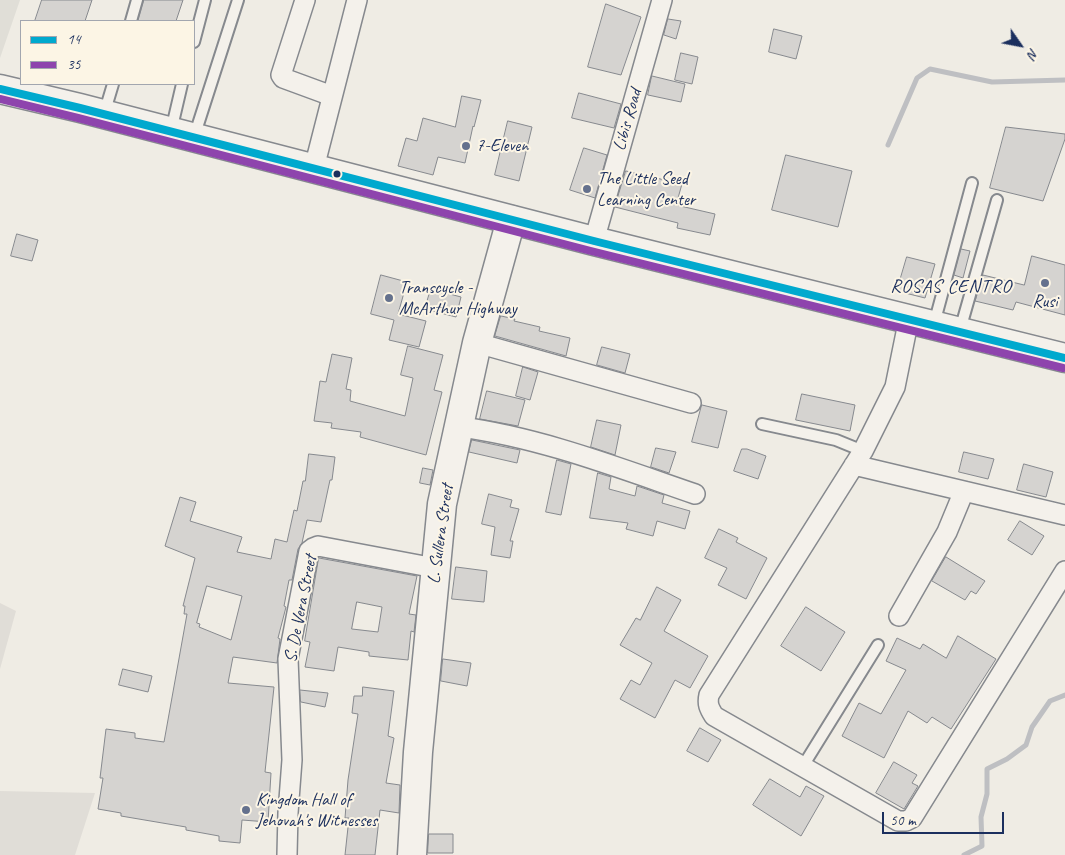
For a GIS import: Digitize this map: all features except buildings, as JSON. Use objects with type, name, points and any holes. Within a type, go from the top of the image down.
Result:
[{"type":"main road","points":[[0,89],[512,220],[1065,358]]},
{"type":"main road","name":"L. Sullera Street","points":[[412,855],[418,752],[442,504],[460,427],[476,343],[512,220]]},
{"type":"street","points":[[305,0],[281,75],[283,78],[332,96]]},
{"type":"street","points":[[314,168],[357,0]]},
{"type":"street","name":"Libis Road","points":[[594,240],[662,0]]},
{"type":"street","points":[[921,321],[895,387],[859,458],[709,695],[708,703],[714,716],[898,821],[906,822],[912,818],[1065,572]]},
{"type":"street","points":[[476,343],[691,403]]},
{"type":"street","points":[[460,427],[492,431],[584,457],[695,494]]},
{"type":"street","points":[[859,458],[964,491],[1065,515]]},
{"type":"street","points":[[899,616],[947,532],[964,491]]},
{"type":"street","name":"S. De Vera Street","points":[[287,855],[292,760],[288,659],[309,551],[318,546],[435,568]]},
{"type":"lane","points":[[131,20],[137,0]]},
{"type":"lane","points":[[195,38],[205,0]]},
{"type":"lane","points":[[182,135],[238,0]]},
{"type":"lane","points":[[104,115],[113,85]]},
{"type":"lane","points":[[182,85],[182,135]]},
{"type":"lane","points":[[921,321],[972,183]]},
{"type":"lane","points":[[960,331],[997,200]]},
{"type":"lane","points":[[762,424],[836,440],[859,458]]},
{"type":"lane","points":[[803,766],[878,645]]},
{"type":"shaded area","points":[[0,0],[20,0],[0,58]]},
{"type":"shaded area","points":[[0,603],[16,611],[0,669]]},
{"type":"shaded area","points":[[0,791],[95,793],[75,855],[0,855]]},
{"type":"waterway","points":[[888,145],[917,78],[930,69],[992,82],[1065,80]]},
{"type":"waterway","points":[[964,855],[982,846],[981,817],[987,794],[987,769],[1007,759],[1026,745],[1032,727],[1050,701],[1065,695]]},
{"type":"transit line","name":"14","points":[[0,89],[594,241],[1065,358]]},
{"type":"transit line","name":"35","points":[[0,99],[591,251],[1063,368]]},
{"type":"place","name":"7-Eleven","points":[[466,146]]},
{"type":"place","name":"The Little Seed Learning Center","points":[[587,189]]},
{"type":"place","name":"Rusi","points":[[1045,283]]},
{"type":"place","name":"Transcycle - McArthur Highway","points":[[389,298]]},
{"type":"place","name":"Kingdom Hall of Jehovah's Witnesses","points":[[246,810]]},
{"type":"district","name":"ROSAS CENTRO","points":[[951,287]]}]
